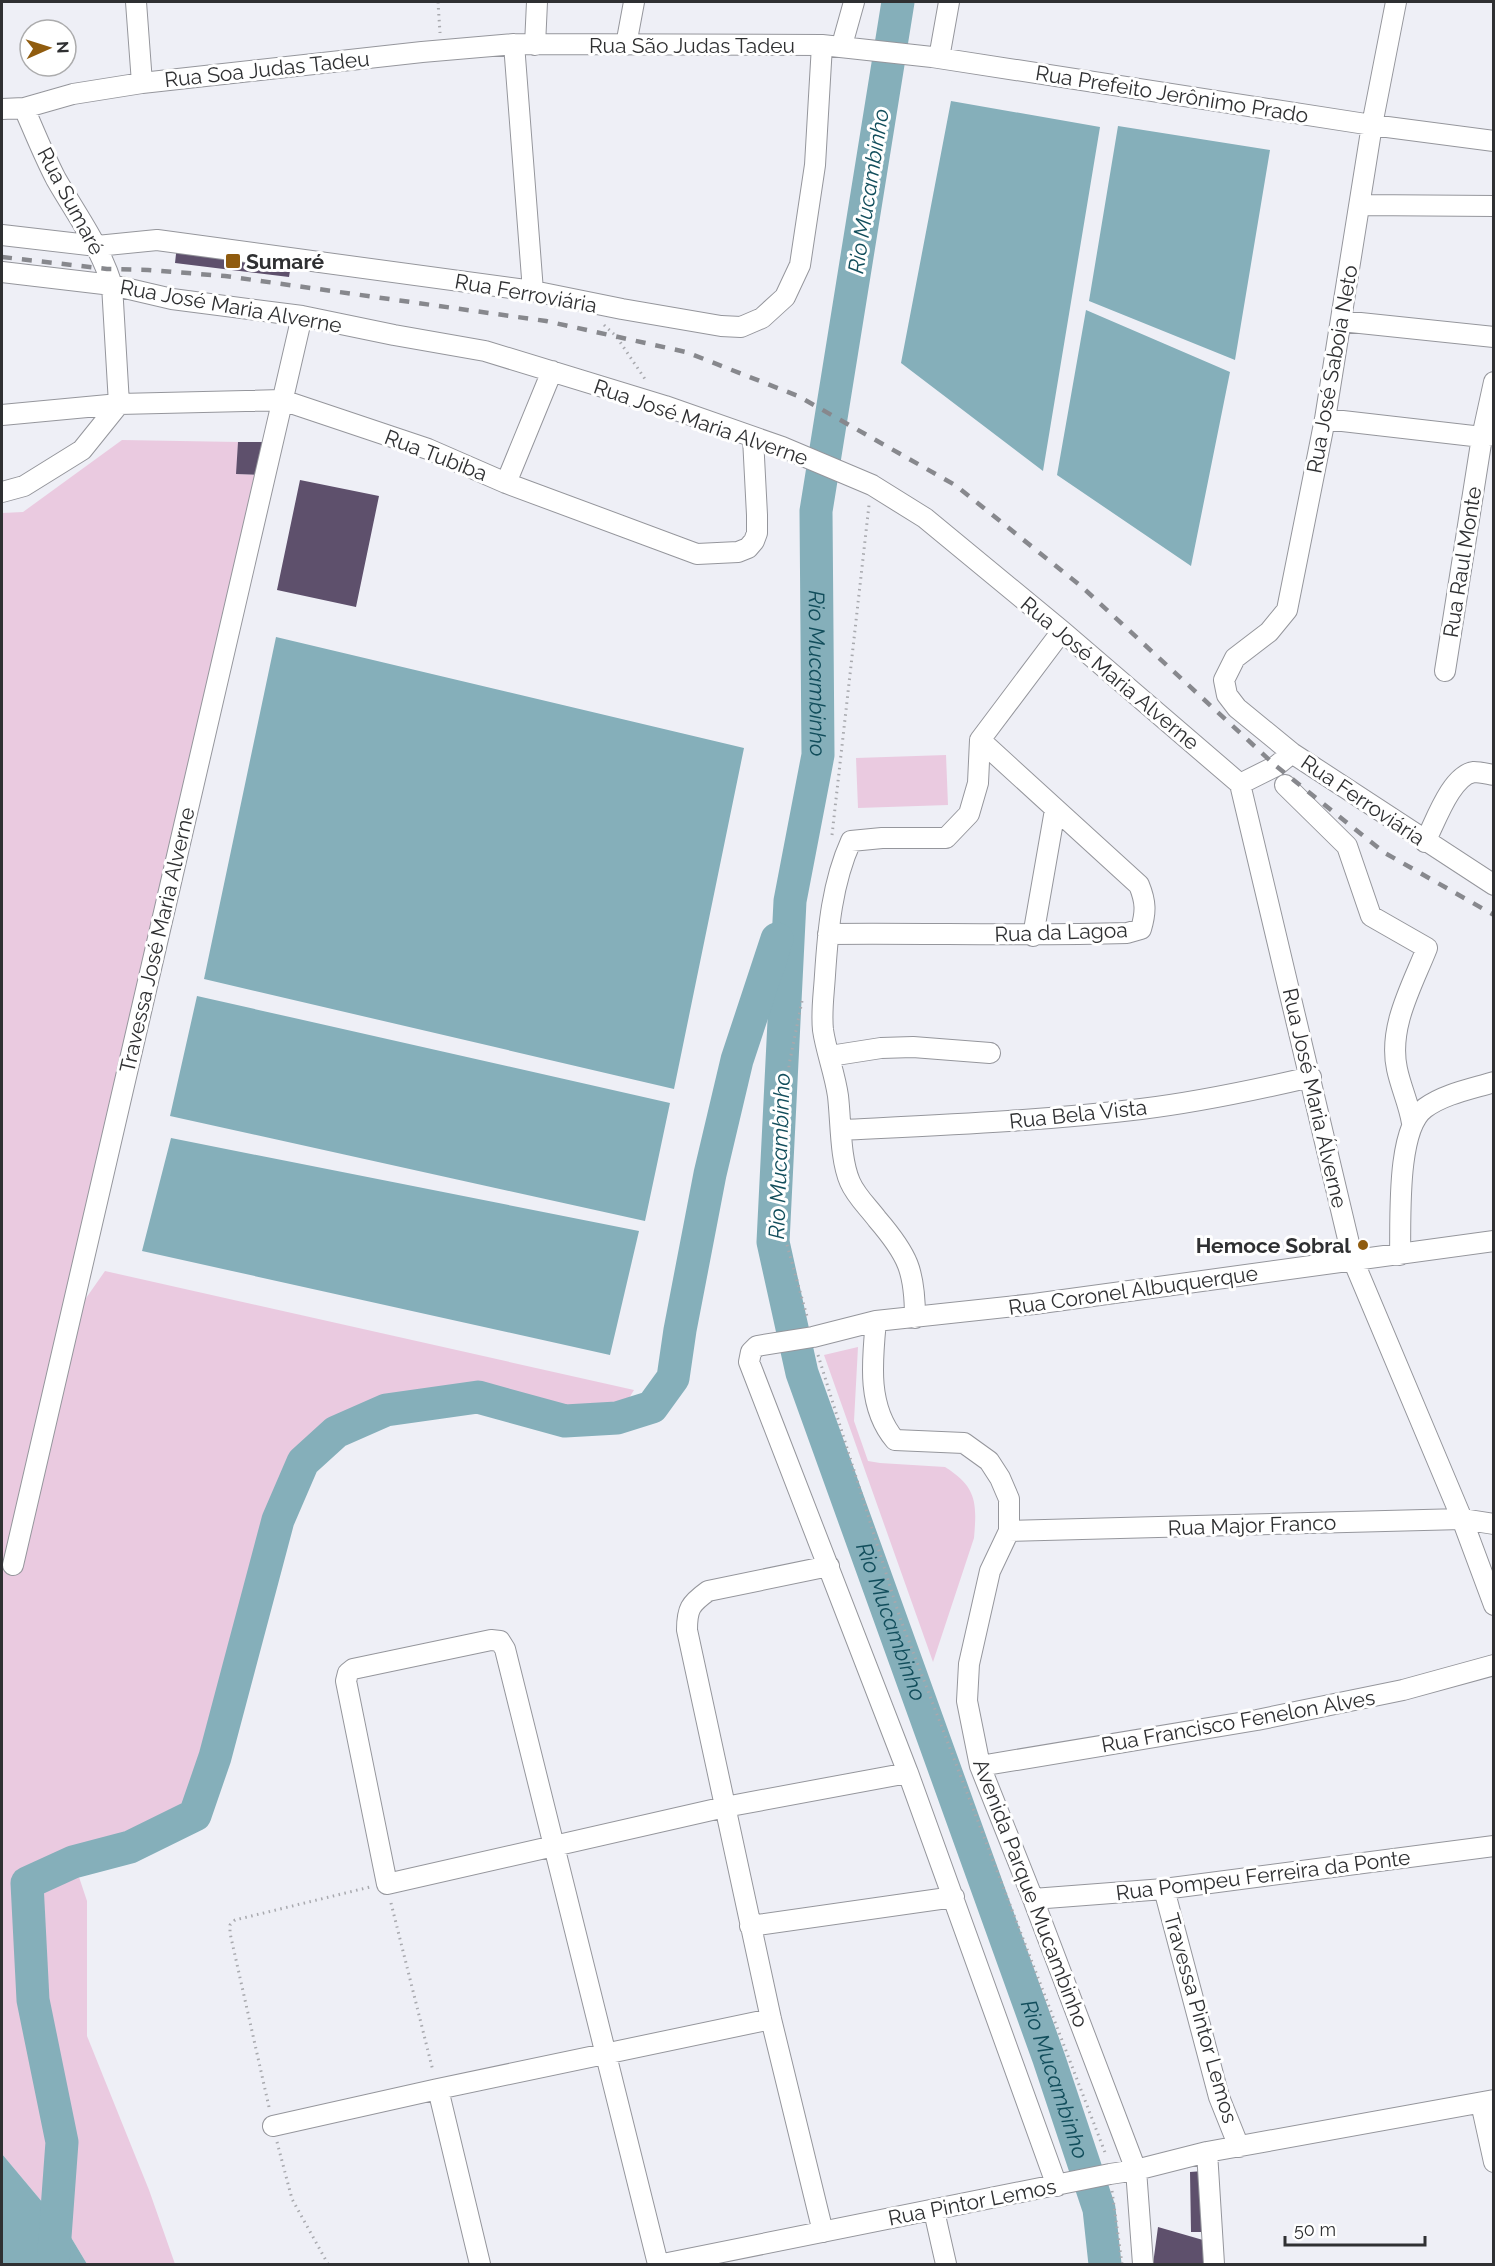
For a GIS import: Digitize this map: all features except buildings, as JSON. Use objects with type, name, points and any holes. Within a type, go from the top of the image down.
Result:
[{"type":"street","points":[[136,2],[142,83]]},
{"type":"street","points":[[535,45],[537,2]]},
{"type":"street","points":[[626,45],[634,2]]},
{"type":"street","points":[[846,46],[854,2]]},
{"type":"street","points":[[936,57],[949,2]]},
{"type":"street","name":"Rua José Saboia Neto","points":[[1237,708],[1227,695],[1224,680],[1235,658],[1269,632],[1287,610],[1325,419],[1372,125],[1396,2]]},
{"type":"street","points":[[514,44],[533,291]]},
{"type":"street","name":"Rua Soa Judas Tadeu","points":[[2,109],[24,108],[72,94],[142,83],[441,50],[514,44],[535,45]]},
{"type":"street","name":"Rua São Judas Tadeu","points":[[535,45],[846,46]]},
{"type":"street","name":"Rua Ferroviária","points":[[2,235],[97,246],[157,240],[533,291],[622,309],[721,326],[741,327],[762,318],[785,297],[800,265],[815,165],[822,45]]},
{"type":"street","name":"Rua Prefeito Jerônimo Prado","points":[[846,46],[936,57],[1372,125],[1494,141]]},
{"type":"street","name":"Rua Sumaré","points":[[24,108],[56,178],[97,246],[112,285],[119,404]]},
{"type":"street","points":[[1360,205],[1494,206]]},
{"type":"street","name":"Rua José Maria Alverne","points":[[2,272],[112,285],[172,299],[302,316],[485,351],[665,406],[782,447],[872,486],[925,518],[1062,631],[1240,784]]},
{"type":"street","name":"Travessa José Maria Alverne","points":[[13,1565],[302,316]]},
{"type":"street","points":[[1341,321],[1494,337]]},
{"type":"street","points":[[506,483],[552,371]]},
{"type":"street","name":"Rua Raul Monte","points":[[1445,671],[1488,436],[1494,381]]},
{"type":"street","name":"Rua Tubiba","points":[[2,415],[119,404],[282,400],[428,449],[506,483],[697,554],[727,554],[748,548],[757,533],[753,438]]},
{"type":"street","points":[[2,492],[24,486],[82,450],[119,404]]},
{"type":"street","points":[[1325,419],[1488,436]]},
{"type":"street","points":[[915,1318],[915,1289],[909,1263],[890,1234],[852,1187],[846,1167],[838,1094],[823,1033],[822,1016],[828,934],[837,880],[842,859],[851,841],[882,838],[946,838],[969,814],[978,783],[980,740],[1062,631]]},
{"type":"street","name":"Rua Ferroviária","points":[[1237,708],[1292,753],[1494,885]]},
{"type":"street","name":"Rua da Lagoa","points":[[828,934],[1033,936],[1127,933],[1141,929],[1145,915],[1145,900],[1139,885],[980,740]]},
{"type":"street","points":[[1240,784],[1276,766],[1292,753]]},
{"type":"street","points":[[1425,842],[1453,787],[1462,777],[1474,772],[1494,775]]},
{"type":"street","name":"Rua José Maria Álverne","points":[[1240,784],[1353,1260],[1462,1519],[1494,1605]]},
{"type":"street","points":[[1285,785],[1347,846],[1371,916],[1427,948],[1398,1021],[1395,1043],[1397,1069],[1409,1104],[1412,1124],[1402,1169],[1400,1254]]},
{"type":"street","points":[[1033,936],[1055,810]]},
{"type":"street","points":[[830,1056],[880,1048],[913,1047],[990,1053]]},
{"type":"street","name":"Rua Bela Vista","points":[[842,1130],[992,1123],[1142,1109],[1233,1095],[1311,1077]]},
{"type":"street","points":[[1412,1124],[1423,1109],[1439,1100],[1494,1082]]},
{"type":"street","name":"Rua Coronel Albuquerque","points":[[829,1566],[749,1362],[751,1352],[757,1346],[804,1338],[876,1321],[915,1318],[1494,1241]]},
{"type":"street","name":"Avenida Parque Mucambinho","points":[[876,1321],[873,1393],[887,1430],[895,1440],[963,1443],[989,1461],[1000,1478],[1009,1499],[1009,1531],[990,1571],[969,1664],[967,1701],[980,1766],[1136,2170],[1143,2265]]},
{"type":"street","name":"Rua Major Franco","points":[[1009,1531],[1462,1519],[1494,1524]]},
{"type":"street","points":[[823,2232],[750,1926],[687,1630],[687,1613],[695,1600],[708,1591],[829,1566],[1062,2184]]},
{"type":"street","points":[[658,2265],[553,1847],[505,1649],[500,1641],[491,1640],[353,1669],[348,1673],[346,1681],[387,1884],[553,1847],[725,1807],[908,1773]]},
{"type":"street","name":"Rua Francisco Fenelon Alves","points":[[980,1766],[1257,1720],[1403,1690],[1494,1665]]},
{"type":"street","name":"Rua Pompeu Ferreira da Ponte","points":[[1033,1899],[1164,1889],[1494,1846]]},
{"type":"street","name":"Travessa Pintor Lemos","points":[[1164,1889],[1219,2097],[1239,2147]]},
{"type":"street","points":[[750,1926],[954,1898]]},
{"type":"street","points":[[273,2126],[771,2019]]},
{"type":"street","points":[[438,2089],[480,2265]]},
{"type":"street","points":[[1487,2102],[1494,2162]]},
{"type":"street","name":"Rua Pintor Lemos","points":[[663,2265],[1136,2170],[1207,2152],[1487,2102]]},
{"type":"street","name":"Travessa Pintor Lemos","points":[[1207,2152],[1217,2263]]},
{"type":"street","points":[[934,2211],[946,2265]]},
{"type":"path","points":[[438,2],[441,50]]},
{"type":"path","points":[[600,322],[616,336],[636,368],[665,406]]},
{"type":"path","points":[[328,2265],[292,2199],[273,2126],[230,1933],[230,1924],[236,1920],[265,1912],[387,1884],[438,2089]]},
{"type":"path","points":[[1110,2174],[1122,2265]]},
{"type":"shaded area","points":[[122,440],[238,442],[237,474],[262,475],[70,1321],[105,1271],[634,1390],[617,1418],[565,1421],[478,1397],[386,1410],[336,1432],[303,1462],[278,1520],[215,1757],[195,1815],[130,1847],[74,1862],[87,1901],[87,2036],[149,2190],[175,2264],[87,2264],[69,2234],[2,2154],[2,513],[23,512]]},
{"type":"shaded area","points":[[946,755],[948,805],[858,808],[856,758]]},
{"type":"shaded area","points":[[858,1347],[854,1421],[868,1461],[945,1467],[956,1474],[969,1489],[975,1505],[974,1538],[933,1662],[824,1355]]},
{"type":"water","points":[[951,101],[1100,127],[1043,471],[901,363]]},
{"type":"water","points":[[1118,126],[1270,150],[1235,360],[1089,301]]},
{"type":"water","points":[[1086,310],[1230,372],[1191,566],[1057,475]]},
{"type":"water","points":[[276,637],[744,748],[674,1089],[204,979]]},
{"type":"water","points":[[197,996],[670,1103],[645,1221],[170,1116]]},
{"type":"water","points":[[171,1138],[639,1231],[610,1355],[142,1251]]},
{"type":"water","points":[[2,2154],[69,2234],[87,2264],[2,2264]]},
{"type":"waterway","name":"Rio Mucambinho","points":[[898,2],[816,511],[818,755],[790,901],[773,1242],[802,1373],[1049,2059],[1099,2209],[1105,2264]]},
{"type":"waterway","points":[[53,2264],[62,2142],[33,2000],[27,1883],[73,1862],[130,1847],[195,1815],[215,1757],[278,1520],[303,1462],[336,1432],[386,1410],[478,1397],[565,1421],[617,1418],[652,1407],[673,1378],[710,1174],[737,1060],[777,939]]},
{"type":"railway","points":[[2,257],[107,269],[225,276],[546,321],[686,352],[798,396],[955,485],[1081,586],[1276,766],[1385,853],[1494,915]]},
{"type":"place","name":"Sumaré","points":[[233,261]]},
{"type":"place","name":"Hemoce Sobral","points":[[1363,1245]]}]
